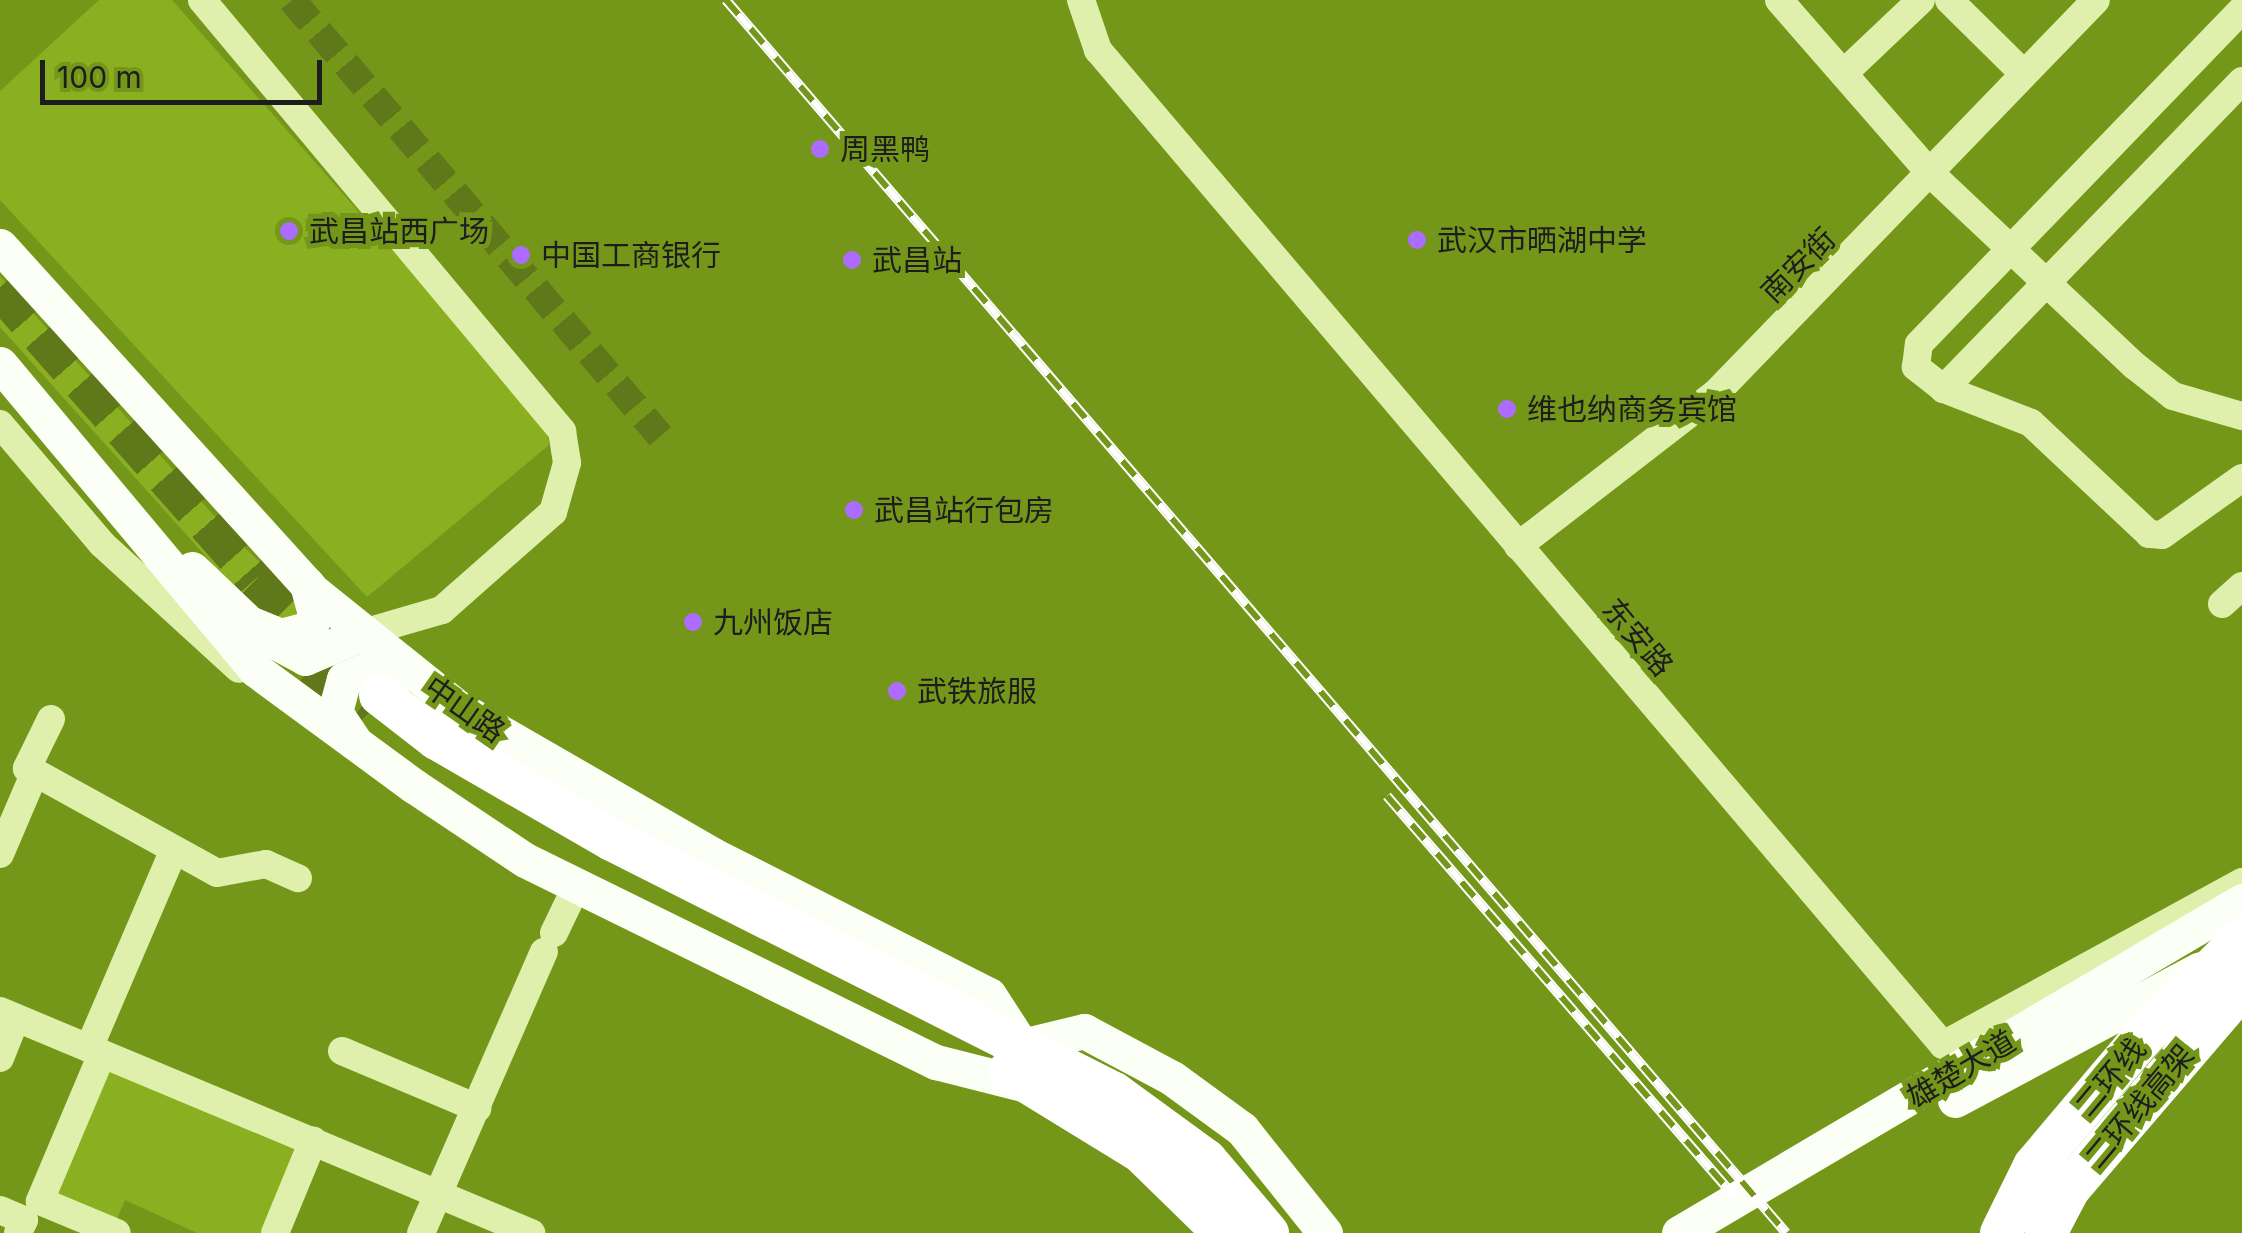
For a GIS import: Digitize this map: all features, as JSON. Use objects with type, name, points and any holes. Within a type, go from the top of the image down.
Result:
[{"type":"highway","points":[[381,720],[437,739],[612,840],[1022,1046],[1164,1125],[1206,1160],[1268,1233]]},
{"type":"highway","points":[[381,720],[486,797],[1044,1089],[1141,1152],[1224,1233]]},
{"type":"highway","name":"二环线","points":[[2001,1233],[2034,1166],[2143,1037],[2242,943]]},
{"type":"highway","name":"二环线高架","points":[[2046,1233],[2068,1188],[2242,986]]},
{"type":"main road","name":"中山路","points":[[0,246],[306,584],[363,633],[381,720]]},
{"type":"main road","name":"中山路","points":[[0,364],[256,670],[381,720],[525,860],[936,1062],[1044,1089]]},
{"type":"main road","points":[[151,547],[204,576],[249,623],[305,658],[363,633]]},
{"type":"main road","points":[[249,623],[281,636],[310,628],[316,614],[306,584]]},
{"type":"main road","name":"雄楚大道","points":[[1679,1233],[2242,901]]},
{"type":"main road","name":"雄楚大道","points":[[1719,1233],[2242,943]]},
{"type":"main road","points":[[1022,1046],[1084,1031],[1172,1078],[1242,1129],[1326,1233]]},
{"type":"main road","points":[[1141,1152],[1201,1233]]},
{"type":"street","points":[[202,0],[562,431],[567,463],[553,512],[442,610],[363,633]]},
{"type":"street","name":"东安路","points":[[1081,0],[1098,50],[1943,1046],[2242,882]]},
{"type":"street","points":[[1779,0],[1931,174],[2046,284],[2172,396],[2242,416]]},
{"type":"street","points":[[1844,73],[1921,0]]},
{"type":"street","points":[[1949,0],[2030,68]]},
{"type":"street","points":[[1976,0],[2030,68]]},
{"type":"street","name":"南安街","points":[[1518,546],[1717,392],[2096,0]]},
{"type":"street","points":[[2242,9],[1920,344],[1916,367],[1944,389],[2031,423],[2150,534],[2162,534],[2242,478]]},
{"type":"street","points":[[1944,389],[2242,81]]},
{"type":"street","points":[[0,424],[102,544],[160,600],[336,748],[381,720]]},
{"type":"street","points":[[51,718],[27,768],[216,874],[266,864],[298,878]]},
{"type":"street","points":[[0,854],[34,772]]},
{"type":"street","points":[[117,1233],[40,1201],[174,850]]},
{"type":"street","points":[[421,1233],[577,885]]},
{"type":"street","points":[[0,1058],[8,1014],[531,1233]]},
{"type":"street","points":[[342,1051],[477,1108]]},
{"type":"street","points":[[274,1233],[313,1142]]},
{"type":"street","points":[[0,1210],[24,1220],[18,1233]]},
{"type":"green space","points":[[99,0],[172,0],[546,424],[549,445],[367,597],[0,200],[0,91]]},
{"type":"green space","points":[[0,276],[226,529],[295,597],[298,627],[253,609],[0,327]]},
{"type":"green space","points":[[108,1068],[298,1148],[262,1233],[197,1233],[125,1200],[117,1219],[56,1193]]},
{"type":"tunnel","points":[[292,0],[660,436]]},
{"type":"tunnel","points":[[0,287],[257,578],[335,654]]},
{"type":"tunnel","points":[[312,668],[364,718]]},
{"type":"railway","points":[[726,0],[1786,1233]]},
{"type":"railway","points":[[1387,796],[1734,1196]]},
{"type":"place","name":"周黑鸭","points":[[820,149]]},
{"type":"place","name":"武昌站西广场","points":[[289,231]]},
{"type":"place","name":"武汉市晒湖中学","points":[[1417,240]]},
{"type":"place","name":"中国工商银行","points":[[521,255]]},
{"type":"place","name":"武昌站","points":[[852,260]]},
{"type":"place","name":"维也纳商务宾馆","points":[[1507,409]]},
{"type":"place","name":"武昌站行包房","points":[[854,510]]},
{"type":"place","name":"九州饭店","points":[[693,622]]},
{"type":"place","name":"武铁旅服","points":[[897,691]]}]
